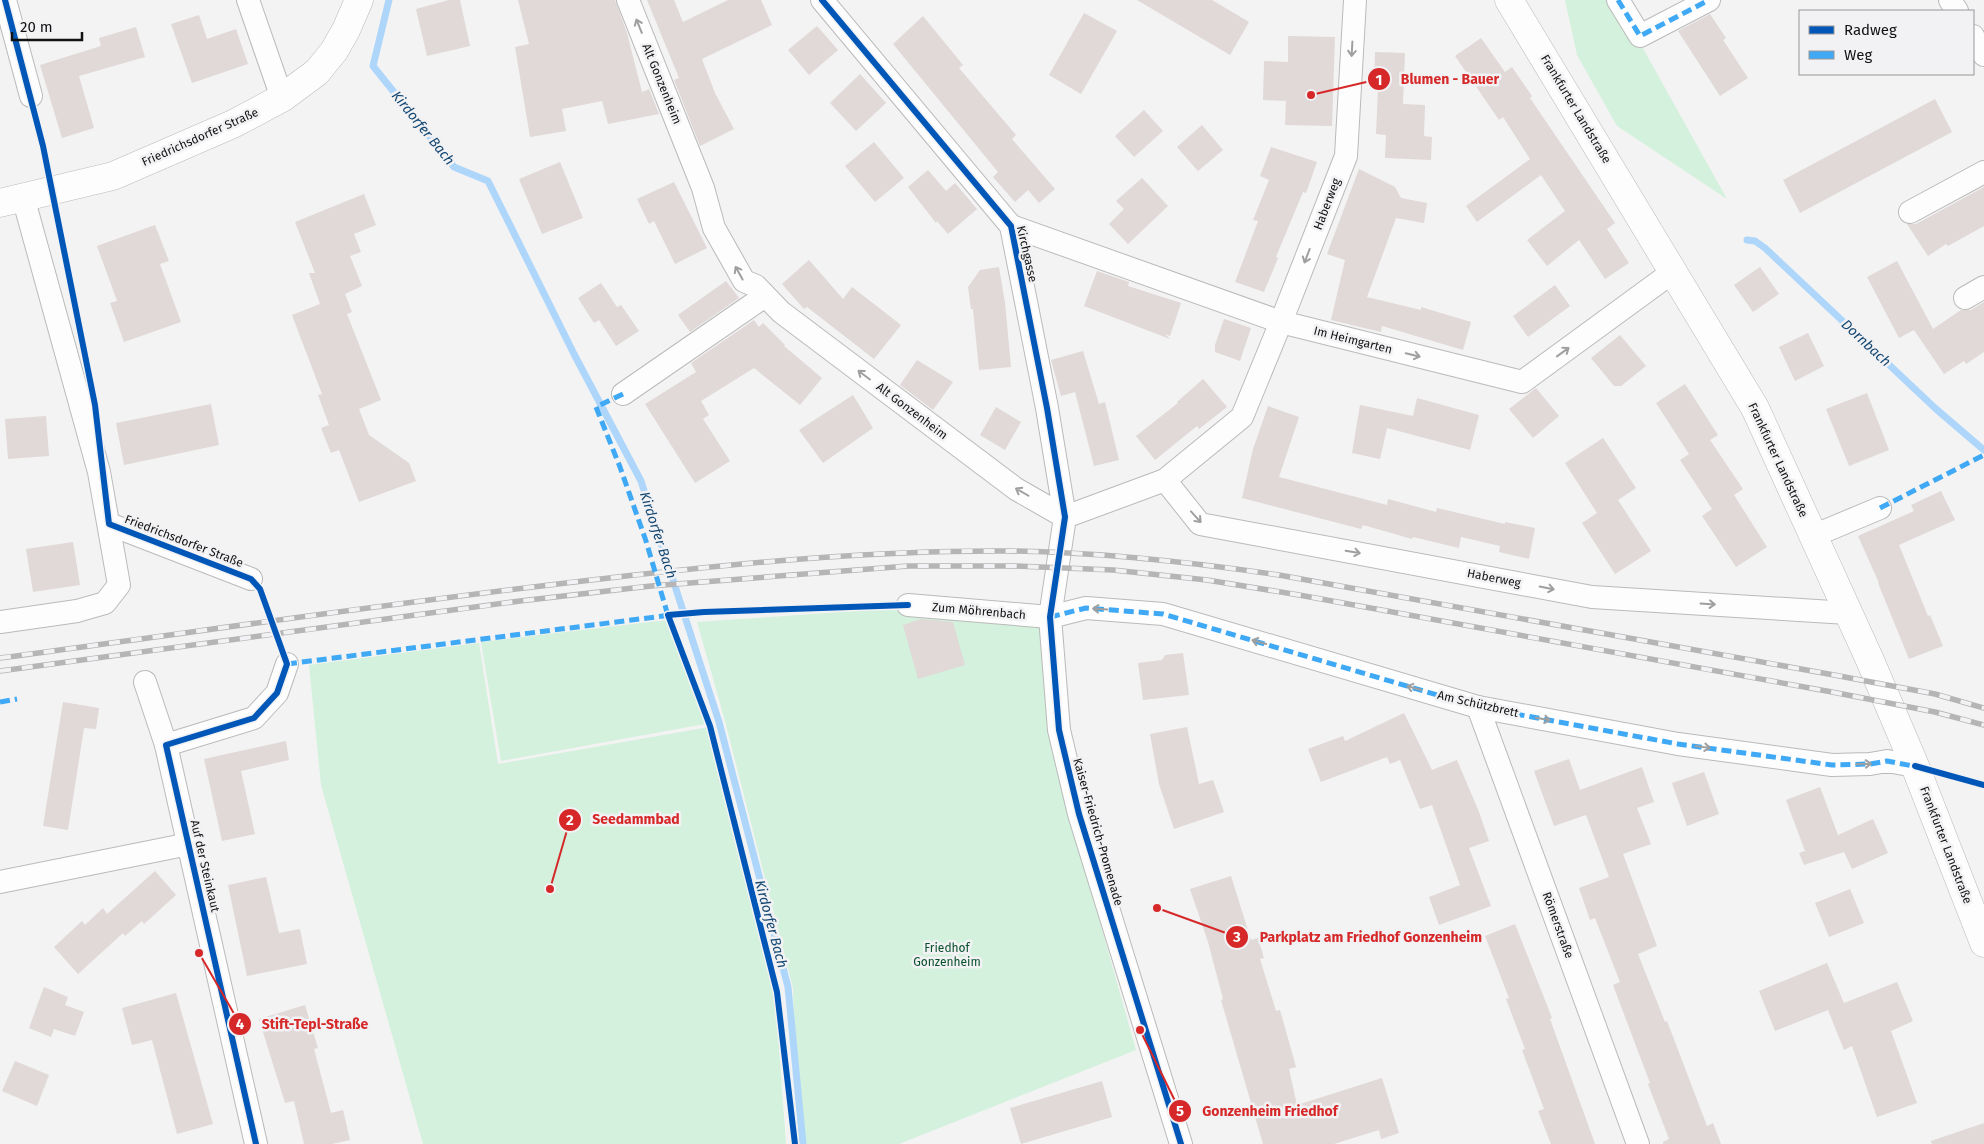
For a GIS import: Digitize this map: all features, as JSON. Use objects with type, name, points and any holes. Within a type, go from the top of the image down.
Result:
[{"type":"street","points":[[5,0],[31,96]]},
{"type":"street","points":[[248,0],[282,98]]},
{"type":"street","name":"Friedrichsdorfer Straße","points":[[0,622],[77,611],[105,603],[119,585],[99,472],[12,200],[113,176],[233,124],[282,98],[317,72],[334,52],[359,0]]},
{"type":"street","name":"Alt Gonzenheim","points":[[628,0],[703,188],[714,228],[744,281],[756,286],[781,312],[1016,489],[1065,516]]},
{"type":"street","name":"Kirchgasse","points":[[822,0],[1010,226],[1048,408],[1065,516]]},
{"type":"street","name":"Haberweg","points":[[1065,516],[1165,480],[1242,416],[1346,156],[1355,0]]},
{"type":"street","points":[[1618,0],[1640,36],[1709,0]]},
{"type":"street","name":"Frankfurter Landstraße","points":[[1509,2],[1756,408],[1812,536],[1869,658],[1915,766],[1984,943]]},
{"type":"street","points":[[1974,38],[1984,55]]},
{"type":"street","points":[[1910,212],[1984,172]]},
{"type":"street","name":"Im Heimgarten","points":[[1010,226],[1281,322],[1522,382],[1674,271]]},
{"type":"street","points":[[1965,298],[1984,287]]},
{"type":"street","points":[[623,394],[765,296]]},
{"type":"street","name":"Haberweg","points":[[1165,480],[1200,524],[1592,597],[1848,613]]},
{"type":"street","points":[[1812,536],[1880,508]]},
{"type":"street","name":"Kaiser-Friedrich-Promenade","points":[[1065,516],[1050,618],[1059,730],[1079,814],[1181,1144]]},
{"type":"street","name":"Friedrichsdorfer Straße","points":[[109,524],[251,579]]},
{"type":"street","name":"Zum Möhrenbach","points":[[908,604],[1050,618]]},
{"type":"street","name":"Am Schützbrett","points":[[1050,618],[1086,608],[1163,614],[1478,707],[1678,744],[1832,765],[1888,762],[1915,766]]},
{"type":"street","points":[[166,745],[254,718],[277,693],[287,664]]},
{"type":"street","name":"Auf der Steinkaut","points":[[145,682],[166,745],[256,1144]]},
{"type":"street","name":"Römerstraße","points":[[1478,707],[1638,1144]]},
{"type":"street","points":[[0,882],[189,844]]},
{"type":"green space","points":[[1565,0],[1616,0],[1727,199],[1617,126],[1577,55]]},
{"type":"green space","name":"Friedhof Gonzenheim","points":[[871,610],[958,611],[1039,618],[1055,763],[1136,1050],[899,1144],[798,1144],[793,988],[725,721],[697,622]]},
{"type":"green space","points":[[667,620],[705,724],[501,761],[481,642]]},
{"type":"green space","points":[[479,643],[498,764],[709,727],[775,993],[786,1144],[423,1144],[321,785],[309,665]]},
{"type":"building","points":[[449,0],[460,0],[470,46],[427,56],[416,9]]},
{"type":"building","points":[[518,0],[615,0],[627,33],[642,92],[649,89],[659,114],[608,124],[602,101],[562,109],[566,131],[530,137],[515,47],[529,44]]},
{"type":"building","points":[[647,0],[674,0],[683,22],[728,0],[761,0],[772,25],[702,59],[715,93],[734,129],[700,146],[674,80],[679,78]]},
{"type":"building","points":[[1137,0],[1212,0],[1249,22],[1230,55]]},
{"type":"building","points":[[1084,13],[1117,31],[1081,94],[1049,75]]},
{"type":"building","points":[[1710,14],[1726,38],[1723,40],[1748,78],[1720,96],[1678,31]]},
{"type":"building","points":[[199,15],[207,39],[236,29],[248,64],[192,83],[171,24]]},
{"type":"building","points":[[923,16],[963,65],[959,68],[1016,135],[1012,139],[1055,189],[1039,203],[1028,190],[1015,202],[993,177],[998,172],[893,44]]},
{"type":"building","points":[[817,26],[838,50],[809,75],[788,50]]},
{"type":"building","points":[[136,27],[145,57],[79,76],[94,128],[62,138],[40,65],[101,46],[99,38]]},
{"type":"building","points":[[1288,36],[1335,37],[1332,126],[1285,125],[1286,101],[1263,100],[1264,61],[1288,62]]},
{"type":"building","points":[[1481,38],[1505,72],[1512,67],[1532,96],[1530,98],[1615,223],[1607,229],[1629,263],[1605,279],[1579,240],[1547,266],[1527,240],[1565,211],[1541,175],[1477,222],[1466,206],[1530,159],[1503,117],[1499,120],[1455,56]]},
{"type":"building","points":[[1375,52],[1405,53],[1403,104],[1425,105],[1424,136],[1432,137],[1431,160],[1385,158],[1386,135],[1376,134],[1378,89],[1374,89]]},
{"type":"building","points":[[860,74],[886,103],[856,131],[830,103]]},
{"type":"building","points":[[1935,99],[1952,132],[1800,213],[1783,180]]},
{"type":"building","points":[[1144,110],[1163,131],[1134,157],[1115,136]]},
{"type":"building","points":[[1202,125],[1223,150],[1198,171],[1177,147]]},
{"type":"building","points":[[874,142],[904,178],[875,202],[845,166]]},
{"type":"building","points":[[1271,147],[1317,162],[1306,193],[1303,192],[1276,257],[1278,258],[1264,292],[1235,282],[1258,221],[1253,220],[1269,180],[1260,176]]},
{"type":"building","points":[[560,162],[583,218],[542,234],[519,179]]},
{"type":"building","points":[[1359,169],[1395,187],[1401,198],[1427,203],[1424,223],[1396,218],[1367,297],[1421,310],[1421,307],[1471,322],[1463,350],[1382,326],[1381,332],[1331,320],[1345,260],[1327,254]]},
{"type":"building","points":[[928,170],[946,191],[955,183],[977,209],[948,234],[937,221],[936,223],[908,187]]},
{"type":"building","points":[[1142,178],[1168,206],[1128,244],[1109,224],[1124,209],[1116,201]]},
{"type":"building","points":[[674,182],[707,248],[675,264],[654,221],[649,224],[637,199]]},
{"type":"building","points":[[1984,187],[1984,226],[1948,246],[1946,244],[1928,256],[1907,224],[1916,224]]},
{"type":"building","points":[[364,194],[376,225],[354,234],[361,252],[350,256],[362,286],[345,294],[352,312],[347,314],[381,400],[359,409],[369,435],[409,463],[416,481],[359,502],[339,450],[331,453],[321,428],[329,425],[318,395],[322,394],[292,315],[320,304],[309,273],[315,273],[295,222]]},
{"type":"building","points":[[155,225],[169,261],[160,264],[181,322],[124,342],[110,303],[117,301],[97,246]]},
{"type":"building","points":[[809,260],[843,299],[852,287],[901,325],[874,359],[807,307],[804,309],[782,284]]},
{"type":"building","points":[[1897,261],[1933,329],[1961,310],[1971,310],[1984,302],[1984,352],[1966,364],[1964,361],[1944,374],[1914,330],[1899,338],[1867,277]]},
{"type":"building","points":[[999,267],[1005,303],[1011,367],[979,370],[973,309],[971,309],[968,287],[980,270]]},
{"type":"building","points":[[1760,267],[1779,294],[1753,312],[1734,285]]},
{"type":"building","points":[[1097,271],[1129,282],[1128,286],[1181,303],[1170,336],[1165,334],[1170,339],[1084,306]]},
{"type":"building","points":[[726,281],[739,298],[690,332],[678,315]]},
{"type":"building","points":[[601,283],[617,307],[621,305],[639,331],[616,346],[599,320],[594,323],[578,298]]},
{"type":"building","points":[[1555,285],[1570,306],[1528,337],[1513,316]]},
{"type":"building","points":[[1224,319],[1251,328],[1240,361],[1215,352],[1215,345]]},
{"type":"building","points":[[754,320],[759,327],[763,323],[784,346],[822,378],[800,405],[754,368],[701,401],[709,415],[703,419],[730,461],[695,483],[645,404],[696,372],[691,363]]},
{"type":"building","points":[[1808,333],[1824,366],[1795,381],[1779,347]]},
{"type":"building","points":[[1620,335],[1646,366],[1621,386],[1614,386],[1591,358]]},
{"type":"building","points":[[1083,351],[1099,404],[1105,402],[1119,460],[1094,466],[1075,392],[1061,396],[1051,360]]},
{"type":"building","points":[[917,360],[953,382],[933,410],[900,385]]},
{"type":"building","points":[[1203,379],[1227,407],[1199,429],[1197,426],[1155,460],[1136,436],[1178,403]]},
{"type":"building","points":[[1685,384],[1718,435],[1710,440],[1743,489],[1734,495],[1767,547],[1736,567],[1702,516],[1712,509],[1680,460],[1689,454],[1656,403]]},
{"type":"building","points":[[1536,388],[1559,416],[1533,438],[1509,409]]},
{"type":"building","points":[[1867,393],[1889,450],[1849,466],[1826,409]]},
{"type":"building","points":[[853,395],[873,428],[823,463],[799,430]]},
{"type":"building","points":[[1417,398],[1479,415],[1470,450],[1387,428],[1380,459],[1352,453],[1360,405],[1413,416]]},
{"type":"building","points":[[211,404],[219,445],[124,465],[116,423]]},
{"type":"building","points":[[1268,406],[1299,417],[1279,477],[1387,505],[1388,499],[1436,512],[1437,508],[1505,524],[1505,522],[1535,528],[1529,559],[1499,552],[1500,546],[1461,537],[1459,548],[1413,537],[1412,539],[1363,525],[1361,529],[1242,498],[1253,449]]},
{"type":"building","points":[[996,407],[1021,422],[1005,450],[980,435]]},
{"type":"building","points":[[46,416],[49,456],[8,459],[5,419]]},
{"type":"building","points":[[1603,438],[1636,488],[1618,500],[1651,551],[1615,574],[1582,523],[1597,513],[1565,463]]},
{"type":"building","points":[[1941,491],[1955,520],[1899,545],[1928,616],[1930,615],[1943,646],[1909,659],[1858,536],[1914,511],[1911,505]]},
{"type":"building","points":[[73,542],[80,585],[33,592],[26,549]]},
{"type":"building","points":[[921,619],[953,622],[965,665],[918,679],[903,625]]},
{"type":"building","points":[[1183,653],[1189,695],[1143,700],[1138,663],[1162,660],[1165,655]]},
{"type":"building","points":[[63,702],[99,708],[96,729],[84,728],[68,830],[43,826]]},
{"type":"building","points":[[1404,713],[1432,770],[1457,760],[1489,841],[1469,848],[1491,906],[1439,925],[1429,897],[1460,885],[1432,805],[1420,809],[1400,760],[1390,764],[1387,757],[1321,782],[1308,749],[1343,736],[1345,741]]},
{"type":"building","points":[[1187,727],[1199,784],[1213,780],[1224,812],[1174,829],[1159,784],[1150,734]]},
{"type":"building","points":[[286,741],[289,760],[241,771],[255,834],[222,841],[204,759]]},
{"type":"building","points":[[1569,759],[1580,790],[1642,767],[1654,802],[1637,808],[1651,844],[1623,854],[1657,946],[1638,954],[1665,1022],[1667,1021],[1707,1126],[1713,1123],[1721,1144],[1663,1144],[1663,1142],[1669,1139],[1613,985],[1620,982],[1595,918],[1590,920],[1579,888],[1609,877],[1586,815],[1554,826],[1534,771]]},
{"type":"building","points":[[1704,772],[1719,814],[1687,826],[1672,783]]},
{"type":"building","points":[[1820,787],[1838,835],[1873,819],[1888,853],[1852,869],[1844,852],[1804,865],[1799,853],[1805,851],[1786,800]]},
{"type":"building","points":[[155,871],[176,895],[144,924],[142,921],[125,936],[123,933],[78,974],[54,947],[82,921],[85,925],[103,908],[107,914]]},
{"type":"building","points":[[1231,876],[1251,940],[1258,938],[1264,958],[1260,959],[1276,1011],[1280,1010],[1296,1067],[1289,1069],[1297,1105],[1382,1078],[1399,1133],[1381,1139],[1379,1130],[1334,1144],[1263,1144],[1221,1000],[1223,999],[1208,942],[1190,889]]},
{"type":"building","points":[[266,877],[279,933],[300,929],[307,964],[247,976],[228,885]]},
{"type":"building","points":[[1850,889],[1864,923],[1829,937],[1815,903]]},
{"type":"building","points":[[1515,924],[1552,1018],[1550,1019],[1595,1144],[1551,1144],[1538,1111],[1544,1109],[1522,1050],[1525,1049],[1506,999],[1509,998],[1485,936]]},
{"type":"building","points":[[1827,963],[1844,1003],[1897,982],[1913,1021],[1891,1031],[1917,1103],[1877,1117],[1852,1046],[1844,1050],[1828,1010],[1775,1031],[1759,991]]},
{"type":"building","points":[[44,987],[68,997],[65,1005],[84,1012],[75,1036],[54,1029],[51,1037],[29,1028]]},
{"type":"building","points":[[176,993],[213,1124],[177,1134],[152,1040],[132,1045],[122,1008]]},
{"type":"building","points":[[305,1005],[318,1048],[314,1049],[331,1113],[343,1110],[350,1140],[332,1144],[304,1144],[294,1101],[285,1103],[259,1019]]},
{"type":"building","points":[[15,1061],[49,1075],[37,1106],[2,1091]]},
{"type":"building","points":[[1102,1081],[1112,1117],[1021,1144],[1010,1108]]},
{"type":"building","points":[[1984,1123],[1984,1144],[1932,1144],[1931,1141]]},
{"type":"waterway","name":"Kirdorfer Bach","points":[[389,0],[373,66],[454,167],[488,181],[574,354],[641,481],[719,722],[788,987],[803,1144]]},
{"type":"waterway","name":"Dornbach","points":[[1747,240],[1755,241],[1765,248],[1936,409],[1984,450]]},
{"type":"railway","points":[[0,658],[457,596],[708,567],[858,555],[1008,551],[1076,553],[1144,559],[1279,575],[1935,694],[1984,708]]},
{"type":"railway","points":[[0,671],[520,601],[651,586],[908,566],[1014,566],[1113,570],[1207,580],[1299,595],[1832,692],[1935,712],[1984,725]]},
{"type":"marked path","points":[[1618,0],[1640,36],[1709,0]]},
{"type":"marked path","points":[[623,394],[596,407],[620,467],[646,541],[669,619]]},
{"type":"marked path","points":[[1880,508],[1984,455]]},
{"type":"marked path","points":[[1050,617],[1086,608],[1163,614],[1478,707],[1678,744],[1832,765],[1870,764],[1887,761],[1918,767]]},
{"type":"marked path","points":[[287,664],[671,615]]},
{"type":"marked path","points":[[0,702],[17,699]]},
{"type":"cycle path","points":[[5,0],[43,146],[95,405],[109,524],[251,579],[260,589],[287,664],[277,693],[254,718],[166,745],[256,1144]]},
{"type":"cycle path","points":[[822,0],[1011,226],[1047,408],[1065,517],[1050,617],[1059,730],[1079,814],[1181,1144]]},
{"type":"cycle path","points":[[795,1144],[777,992],[710,726],[668,615],[908,605]]},
{"type":"cycle path","points":[[1915,766],[1984,785]]},
{"type":"place","name":"Blumen - Bauer","points":[[1311,95]]},
{"type":"place","name":"Seedammbad","points":[[550,889]]},
{"type":"place","name":"Parkplatz am Friedhof Gonzenheim","points":[[1157,908]]},
{"type":"place","name":"Stift-Tepl-Straße","points":[[199,953]]},
{"type":"place","name":"Gonzenheim Friedhof","points":[[1140,1030]]}]
